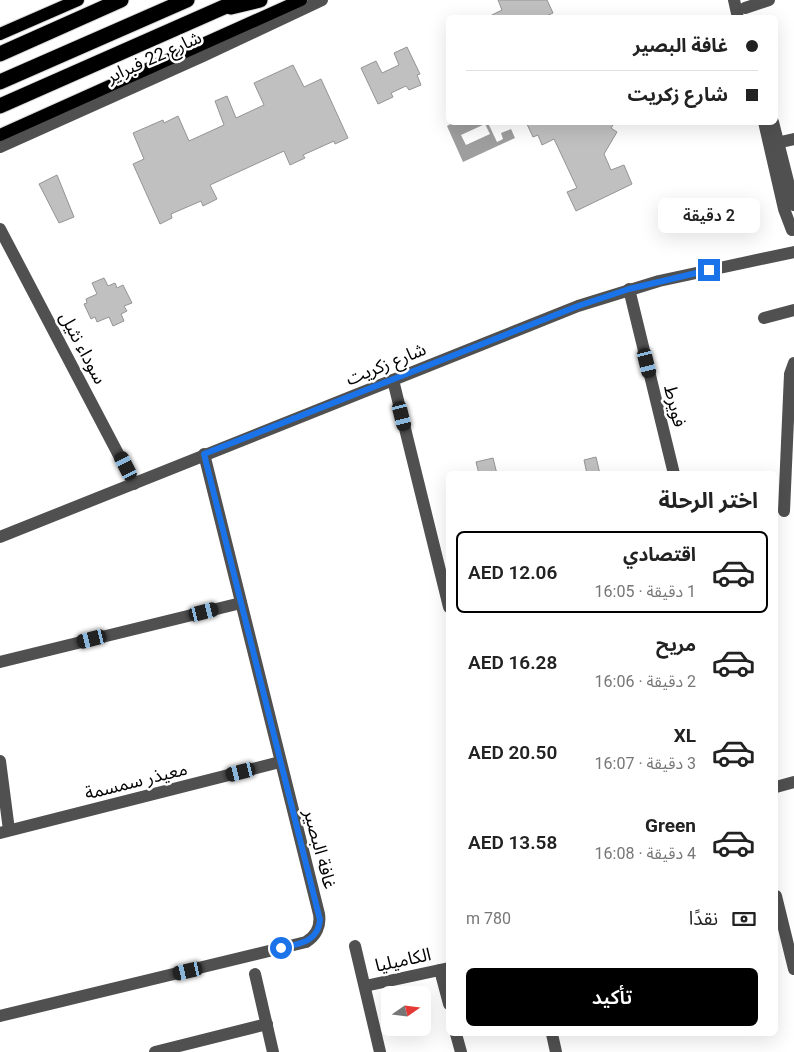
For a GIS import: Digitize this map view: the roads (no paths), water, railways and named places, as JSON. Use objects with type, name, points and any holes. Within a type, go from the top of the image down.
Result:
[{"type":"highway","points":[[0,54],[121,0]]},
{"type":"highway","points":[[0,82],[187,0]]},
{"type":"highway","name":"شارع 22 فبراير","points":[[0,106],[240,0]]},
{"type":"highway","points":[[220,9],[260,0]]},
{"type":"main road","points":[[0,34],[78,0]]},
{"type":"main road","name":"شارع 22 فبراير","points":[[0,135],[301,0]]},
{"type":"street","name":"شارع 22 فبراير","points":[[0,147],[203,56],[322,0]]},
{"type":"street","points":[[734,0],[743,11],[769,0]]},
{"type":"street","points":[[765,125],[774,144],[794,205]]},
{"type":"street","points":[[773,125],[774,144],[784,209],[793,227],[794,252]]},
{"type":"street","points":[[774,144],[794,139]]},
{"type":"street","name":"سوداء نثيل","points":[[0,229],[134,484]]},
{"type":"street","name":"شارع زكريت","points":[[0,537],[562,312],[629,289],[794,252]]},
{"type":"street","name":"فويرط","points":[[629,289],[673,471]]},
{"type":"street","points":[[764,318],[794,310]]},
{"type":"street","points":[[785,511],[790,374],[794,363]]},
{"type":"street","points":[[393,380],[446,595]]},
{"type":"street","name":"غافة البصير","points":[[0,1016],[311,939],[320,925],[319,914],[204,454]]},
{"type":"street","points":[[0,662],[241,602]]},
{"type":"street","points":[[0,761],[5,832]]},
{"type":"street","name":"معيذر سمسمة","points":[[5,832],[280,762]]},
{"type":"street","points":[[778,786],[794,782]]},
{"type":"street","points":[[778,904],[794,965]]},
{"type":"street","name":"الكاميليا","points":[[355,946],[380,1052]]},
{"type":"street","points":[[444,969],[446,983]]},
{"type":"street","name":"الكاميليا","points":[[365,986],[444,969]]},
{"type":"street","points":[[255,974],[273,1052]]},
{"type":"street","points":[[162,1051],[267,1024]]},
{"type":"street","points":[[457,1036],[461,1052]]},
{"type":"street","points":[[552,1036],[556,1052]]}]
